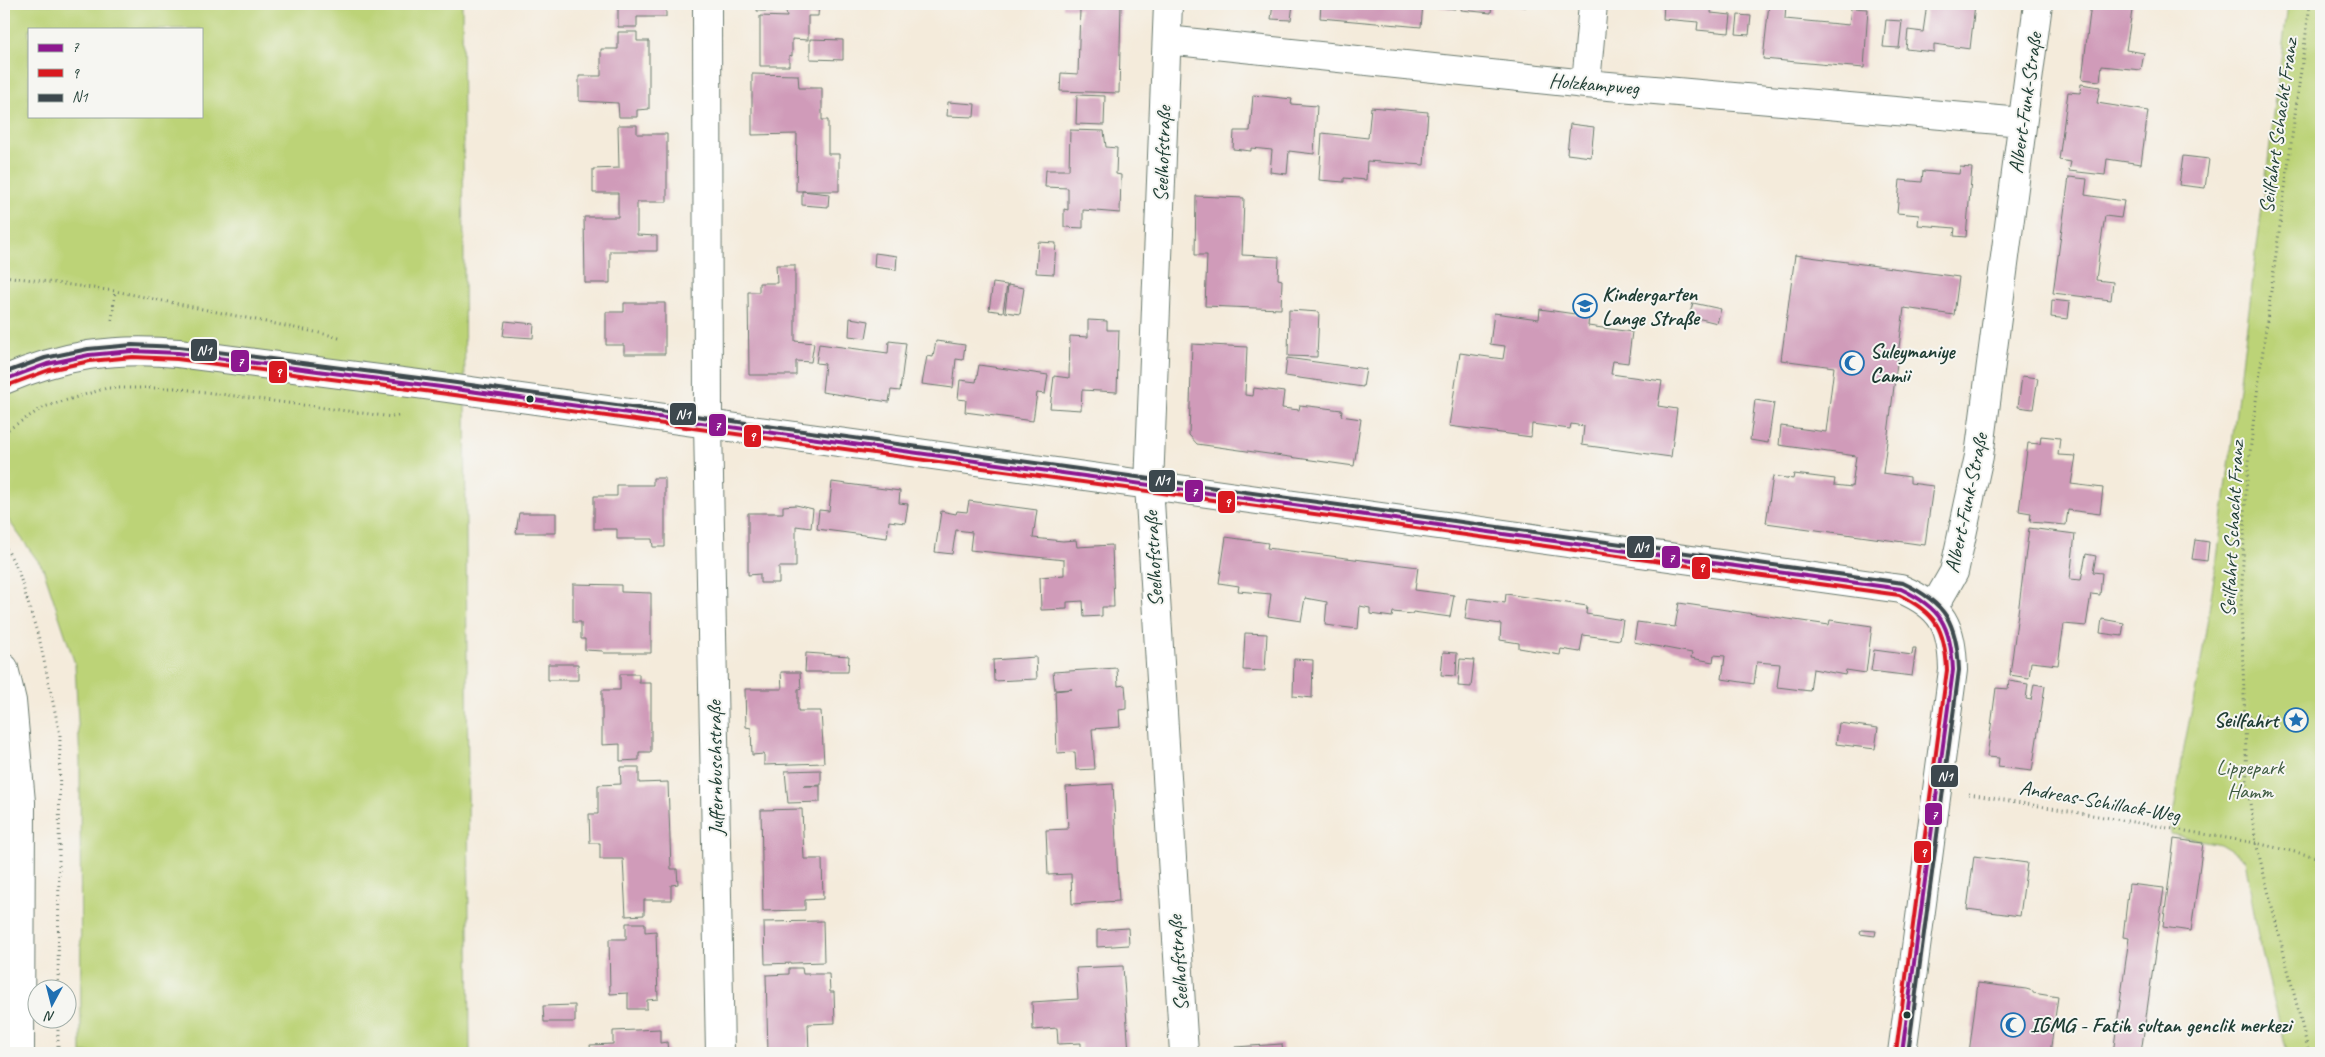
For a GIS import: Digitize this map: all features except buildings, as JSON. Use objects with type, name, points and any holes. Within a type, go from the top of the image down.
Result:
[{"type":"street","name":"Juffernbuschstraße","points":[[707,4],[708,424],[720,1053]]},
{"type":"street","name":"Seelhofstraße","points":[[1168,4],[1149,485],[1184,1053]]},
{"type":"street","points":[[1586,84],[1594,4]]},
{"type":"street","name":"Albert-Funk-Straße","points":[[1934,607],[1954,572],[1980,456],[2038,4]]},
{"type":"street","name":"Holzkampweg","points":[[1167,40],[1586,84],[2022,122]]},
{"type":"street","points":[[4,380],[37,366],[81,355],[143,350],[411,383],[1901,589],[1919,597],[1934,607],[1944,620],[1949,633],[1953,670],[1902,1053]]},
{"type":"street","points":[[4,668],[12,701],[21,802],[20,1053]]},
{"type":"path","name":"Seilfahrt Schacht Franz","points":[[2309,1053],[2256,843],[2247,783],[2241,608],[2246,490],[2254,416],[2310,4]]},
{"type":"path","points":[[4,276],[115,291],[329,335],[347,341]]},
{"type":"path","points":[[4,432],[44,407],[107,388],[175,388],[392,417],[402,415]]},
{"type":"path","points":[[2244,715],[2266,716]]},
{"type":"path","name":"Andreas-Schillack-Weg","points":[[1938,789],[2256,843],[2321,858]]},
{"type":"path","points":[[58,1030],[58,1053]]},
{"type":"green space","points":[[4,4],[462,4],[470,1053],[81,1053],[80,761],[75,664],[43,568],[4,514]]},
{"type":"green space","name":"Lippepark Hamm","points":[[2288,4],[2321,4],[2321,1053],[2287,1053],[2258,937],[2245,859],[2220,844],[2170,834],[2185,742],[2200,668],[2218,552]]},
{"type":"transit line","name":"N1","points":[[4,373],[45,358],[88,349],[132,345],[179,347],[442,381],[1903,583],[1930,598],[1946,616],[1952,627],[1955,639],[1959,670],[1908,1053]]},
{"type":"transit line","name":"7","points":[[4,380],[47,364],[89,355],[132,351],[178,353],[441,387],[1901,589],[1926,603],[1941,620],[1950,641],[1953,670],[1902,1053]]},
{"type":"transit line","name":"9","points":[[6,386],[49,370],[90,361],[133,357],[177,359],[440,393],[1899,595],[1922,609],[1936,624],[1944,644],[1947,670],[1896,1052]]},
{"type":"place","name":"Kindergarten Lange Straße","points":[[1585,306]]},
{"type":"place","name":"Suleymaniye Camii","points":[[1852,363]]},
{"type":"place","name":"Seilfahrt","points":[[2296,720]]},
{"type":"place","name":"IGMG - Fatih sultan genclik merkezi","points":[[2013,1025]]}]
